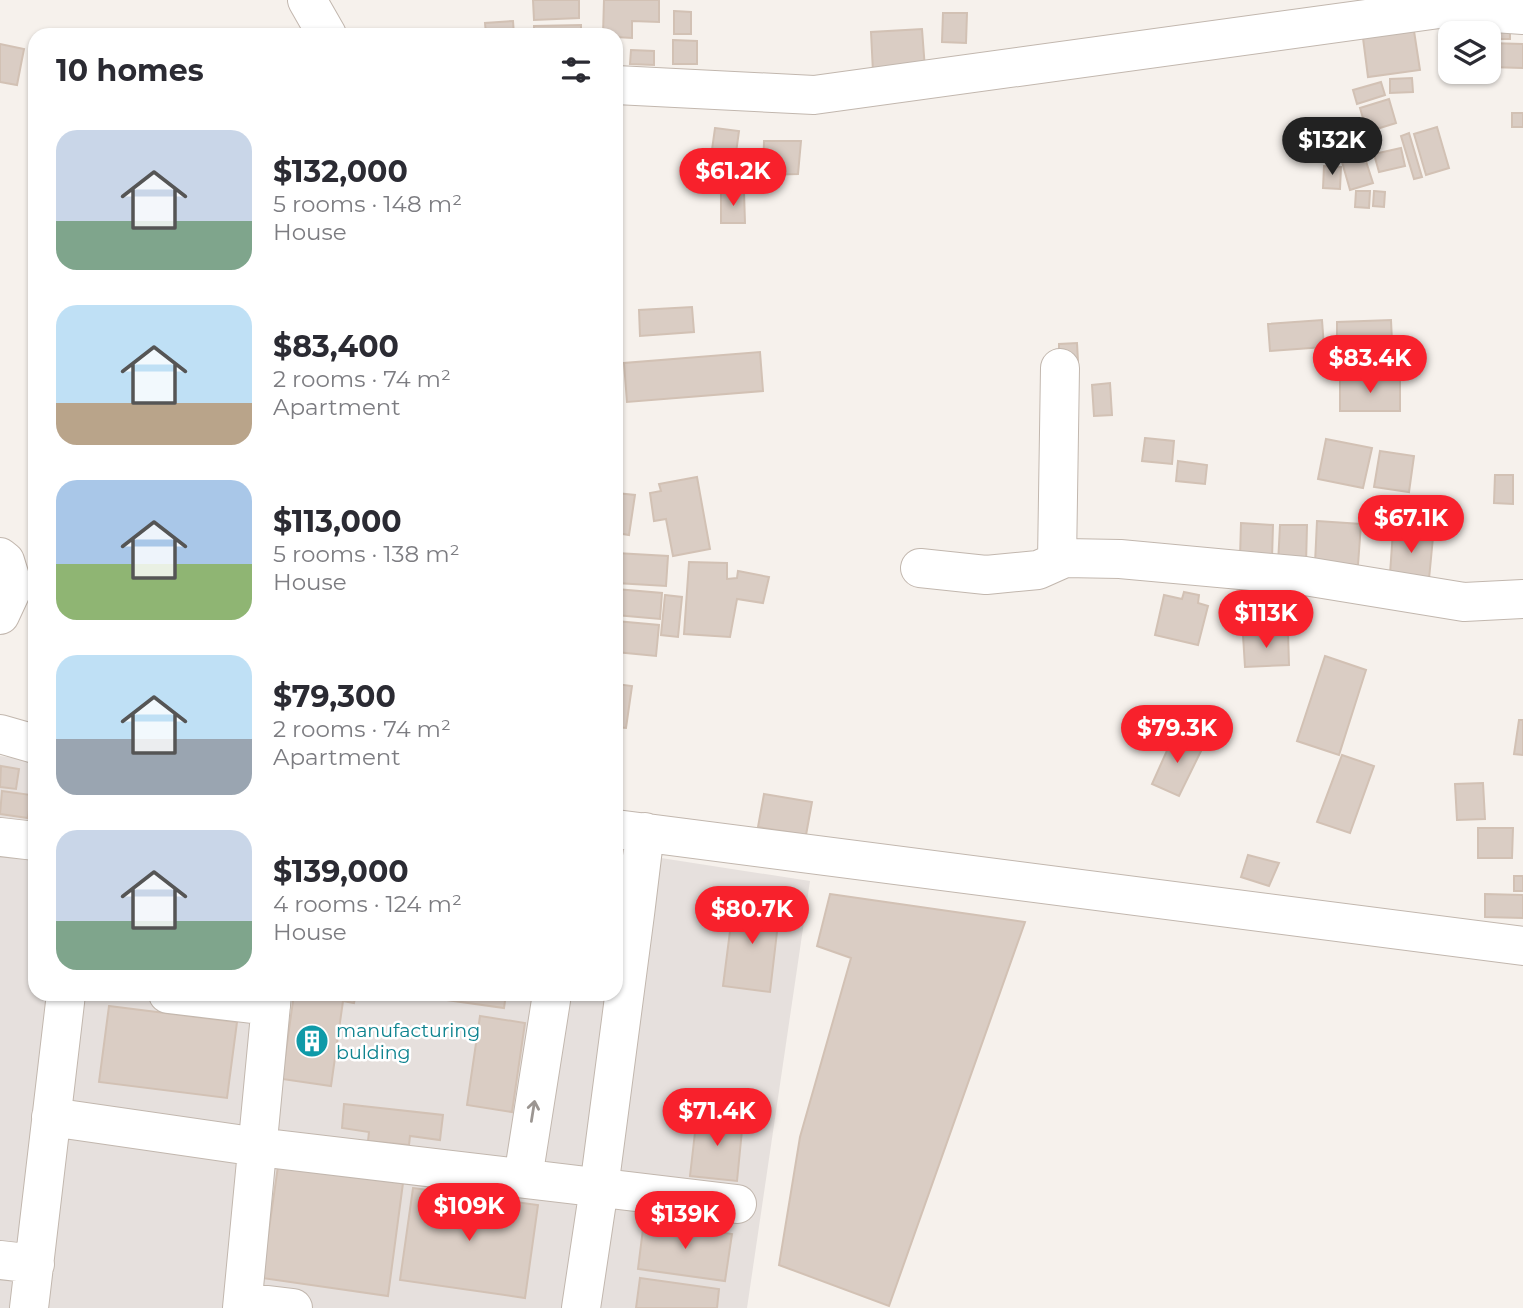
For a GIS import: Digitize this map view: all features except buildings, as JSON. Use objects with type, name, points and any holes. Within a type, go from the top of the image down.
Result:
[{"type":"street","points":[[307,0],[323,28]]},
{"type":"street","points":[[623,85],[814,95],[1439,9],[1523,15]]},
{"type":"street","points":[[1057,561],[1060,368]]},
{"type":"street","points":[[0,557],[5,561],[13,587],[0,615]]},
{"type":"street","points":[[920,568],[986,575],[1038,570],[1065,558],[1120,559],[1305,576],[1464,602],[1523,599]]},
{"type":"street","points":[[0,734],[28,742]]},
{"type":"street","points":[[623,944],[630,830],[1523,946]]},
{"type":"street","points":[[0,838],[28,840]]},
{"type":"street","points":[[29,1308],[17,1262],[51,1117],[65,1001]]},
{"type":"street","points":[[272,1001],[242,1305],[293,1308]]},
{"type":"street","points":[[523,1178],[551,1001]]},
{"type":"street","points":[[581,1308],[599,1188],[617,1001]]},
{"type":"street","points":[[51,1117],[258,1147],[737,1204]]},
{"type":"shaded area","points":[[0,756],[28,760],[28,1001],[623,1001],[623,852],[810,881],[747,1308],[0,1308]]},
{"type":"place","name":"manufacturing bulding","points":[[312,1041]]}]
